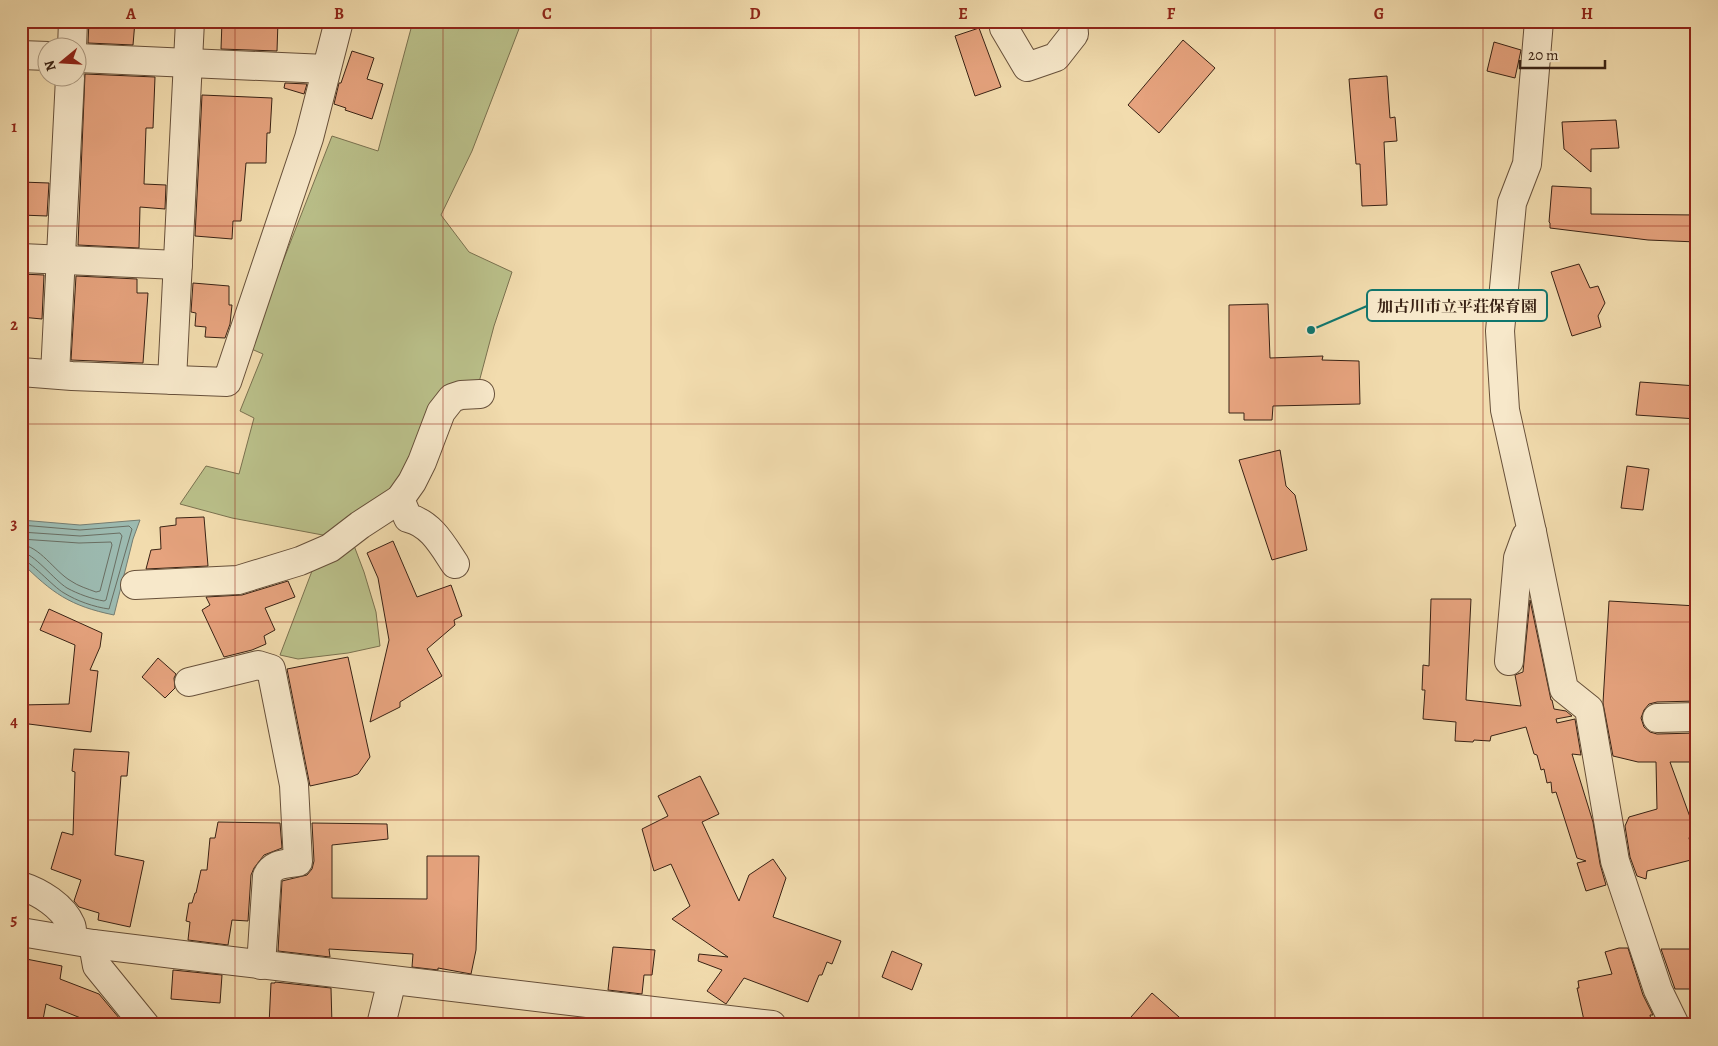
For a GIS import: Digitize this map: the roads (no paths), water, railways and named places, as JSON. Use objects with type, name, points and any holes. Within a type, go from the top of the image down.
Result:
[{"type":"street","points":[[72,38],[73,21]]},
{"type":"street","points":[[172,380],[190,21]]},
{"type":"street","points":[[21,372],[227,382],[309,138],[339,21]]},
{"type":"street","points":[[1003,21],[1004,28],[1027,67],[1056,57],[1074,34],[1073,21]]},
{"type":"street","points":[[1539,21],[1527,164],[1512,203],[1500,331],[1504,410],[1532,532],[1564,689],[1589,709],[1615,861],[1658,990],[1675,1025]]},
{"type":"street","points":[[21,55],[38,56]]},
{"type":"street","points":[[88,58],[326,69]]},
{"type":"street","points":[[55,374],[70,88]]},
{"type":"street","points":[[21,258],[178,265]]},
{"type":"street","points":[[135,585],[238,580],[330,548],[360,525],[400,499],[412,482],[422,462],[441,412],[452,398],[460,395],[480,394]]},
{"type":"street","points":[[400,499],[408,518],[415,519],[431,530],[455,564]]},
{"type":"street","points":[[1509,661],[1518,558],[1526,536],[1532,532]]},
{"type":"street","points":[[189,682],[258,664],[271,669],[294,785],[298,862],[278,865],[270,869],[267,876],[261,965]]},
{"type":"street","points":[[1657,718],[1697,717]]},
{"type":"street","points":[[21,886],[32,890],[50,901],[65,914],[97,966],[145,1025]]},
{"type":"street","points":[[21,932],[261,965],[772,1025]]},
{"type":"street","points":[[382,1025],[392,980]]},
{"type":"water","points":[[21,520],[80,525],[140,520],[133,539],[114,615],[85,607],[63,597],[42,582],[21,562]]},
{"type":"place","name":"加古川市立平荘保育園","points":[[1311,330]]}]
